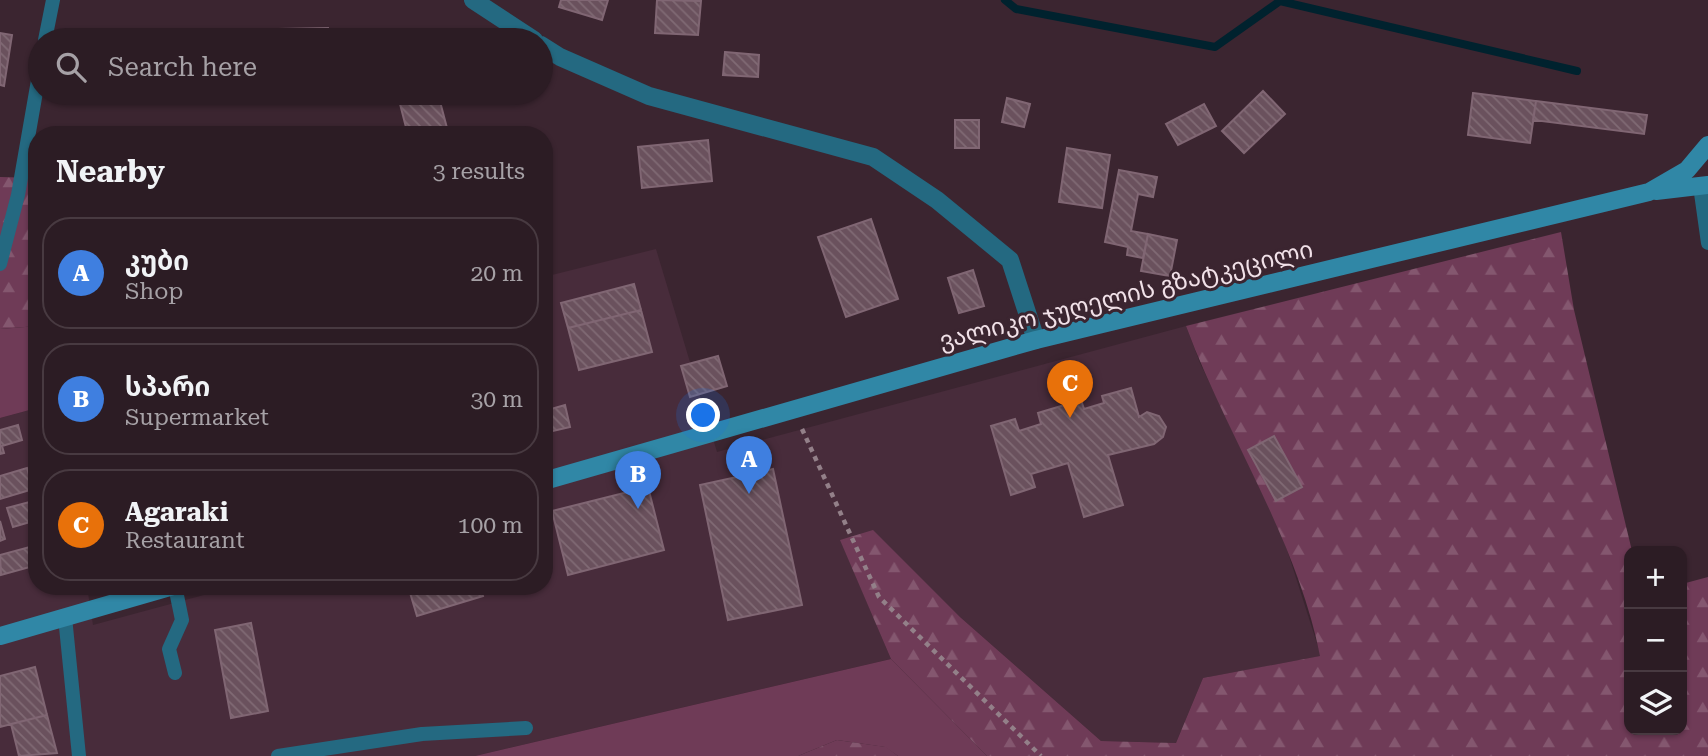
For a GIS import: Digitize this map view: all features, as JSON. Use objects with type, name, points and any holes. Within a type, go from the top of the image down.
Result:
[{"type":"main road","name":"ვალიკო ჯუღელის გზატკეცილი","points":[[553,478],[1036,340],[1649,192],[1686,170],[1708,145]]},
{"type":"main road","points":[[1649,192],[1704,186]]},
{"type":"main road","points":[[0,636],[142,595]]},
{"type":"street","points":[[473,0],[516,28]]},
{"type":"street","points":[[553,53],[649,96],[873,157],[937,200],[1010,260],[1036,340]]},
{"type":"lane","points":[[48,28],[52,0]]},
{"type":"lane","points":[[30,126],[34,105]]},
{"type":"lane","points":[[0,264],[18,195],[28,138]]},
{"type":"lane","points":[[1704,186],[1708,243]]},
{"type":"lane","points":[[175,673],[169,649],[182,620],[176,595]]},
{"type":"lane","points":[[65,617],[79,756]]},
{"type":"lane","points":[[278,756],[422,734],[526,728]]},
{"type":"path","points":[[793,410],[880,597],[1041,756]]},
{"type":"shaded area","points":[[656,249],[717,452],[1186,326],[1200,363],[1282,534],[1321,656],[1203,678],[1176,743],[1101,741],[960,617],[873,531],[841,541],[891,659],[475,756],[0,756],[0,418],[28,410],[28,595],[88,595],[93,625],[204,595],[553,595],[553,275]]},
{"type":"green space","points":[[0,177],[28,178],[28,327],[0,329]]},
{"type":"green space","points":[[1561,232],[1574,310],[1631,546],[1624,546],[1624,735],[1687,735],[1687,583],[1708,577],[1708,756],[987,756],[891,659],[840,540],[873,530],[960,617],[1101,741],[1176,743],[1203,678],[1320,656],[1309,613],[1278,529],[1186,326]]},
{"type":"green space","points":[[28,327],[28,410],[0,418],[0,329]]},
{"type":"green space","points":[[891,659],[987,756],[898,756],[885,747],[837,740],[798,756],[475,756]]},
{"type":"green space","points":[[837,740],[886,747],[898,756],[798,756]]},
{"type":"building","points":[[561,0],[608,0],[602,20],[559,7]]},
{"type":"building","points":[[657,0],[701,1],[698,35],[655,33]]},
{"type":"building","points":[[0,33],[12,35],[4,86],[0,85]]},
{"type":"building","points":[[725,52],[759,55],[758,77],[723,75]]},
{"type":"building","points":[[1263,91],[1285,114],[1244,153],[1222,131]]},
{"type":"building","points":[[1473,93],[1536,101],[1530,143],[1468,135]]},
{"type":"building","points":[[1007,98],[1030,104],[1024,127],[1002,122]]},
{"type":"building","points":[[1536,101],[1647,115],[1644,134],[1533,120]]},
{"type":"building","points":[[1204,104],[1216,126],[1178,145],[1166,124]]},
{"type":"building","points":[[400,105],[441,105],[446,126],[406,126]]},
{"type":"building","points":[[955,120],[979,120],[979,148],[955,148]]},
{"type":"building","points":[[708,140],[712,181],[642,188],[638,147]]},
{"type":"building","points":[[1067,148],[1110,155],[1102,208],[1059,202]]},
{"type":"building","points":[[1119,170],[1157,177],[1153,197],[1138,194],[1131,231],[1148,234],[1143,258],[1127,255],[1128,247],[1105,242]]},
{"type":"building","points":[[871,219],[898,299],[846,317],[818,237]]},
{"type":"building","points":[[1148,234],[1177,240],[1170,276],[1141,271]]},
{"type":"building","points":[[973,270],[984,306],[959,313],[948,278]]},
{"type":"building","points":[[634,284],[641,310],[568,328],[561,303]]},
{"type":"building","points":[[641,310],[652,352],[579,370],[568,328]]},
{"type":"building","points":[[718,356],[727,386],[690,397],[681,366]]},
{"type":"building","points":[[1131,388],[1139,417],[1147,412],[1159,416],[1166,427],[1163,437],[1154,444],[1108,455],[1123,505],[1084,517],[1068,463],[1031,474],[1035,487],[1011,495],[991,426],[1015,419],[1019,431],[1041,424],[1038,413],[1081,400],[1084,409],[1104,403],[1102,396]]},
{"type":"building","points":[[565,405],[570,427],[553,431],[553,408]]},
{"type":"building","points":[[18,425],[22,440],[2,446],[4,453],[0,454],[0,430]]},
{"type":"building","points":[[1274,436],[1302,487],[1276,501],[1248,450]]},
{"type":"building","points":[[27,468],[28,491],[0,499],[0,476]]},
{"type":"building","points":[[773,469],[802,605],[728,620],[700,485]]},
{"type":"building","points":[[648,487],[664,550],[568,575],[553,511]]},
{"type":"building","points":[[28,502],[28,523],[13,527],[7,508]]},
{"type":"building","points":[[0,521],[5,539],[0,541]]},
{"type":"building","points":[[28,547],[28,568],[1,575],[0,555]]},
{"type":"building","points":[[411,595],[483,595],[483,596],[417,616]]},
{"type":"building","points":[[251,623],[268,711],[231,718],[215,630]]},
{"type":"building","points":[[35,667],[47,715],[0,727],[0,676]]},
{"type":"building","points":[[47,715],[57,753],[19,756],[11,724]]},
{"type":"waterway","points":[[1005,0],[1016,9],[1215,47],[1280,1],[1577,71]]},
{"type":"place","name":"Agaraki","points":[[1070,418]]},
{"type":"place","name":"კუბი","points":[[749,494]]},
{"type":"place","name":"სპარი","points":[[638,509]]}]
